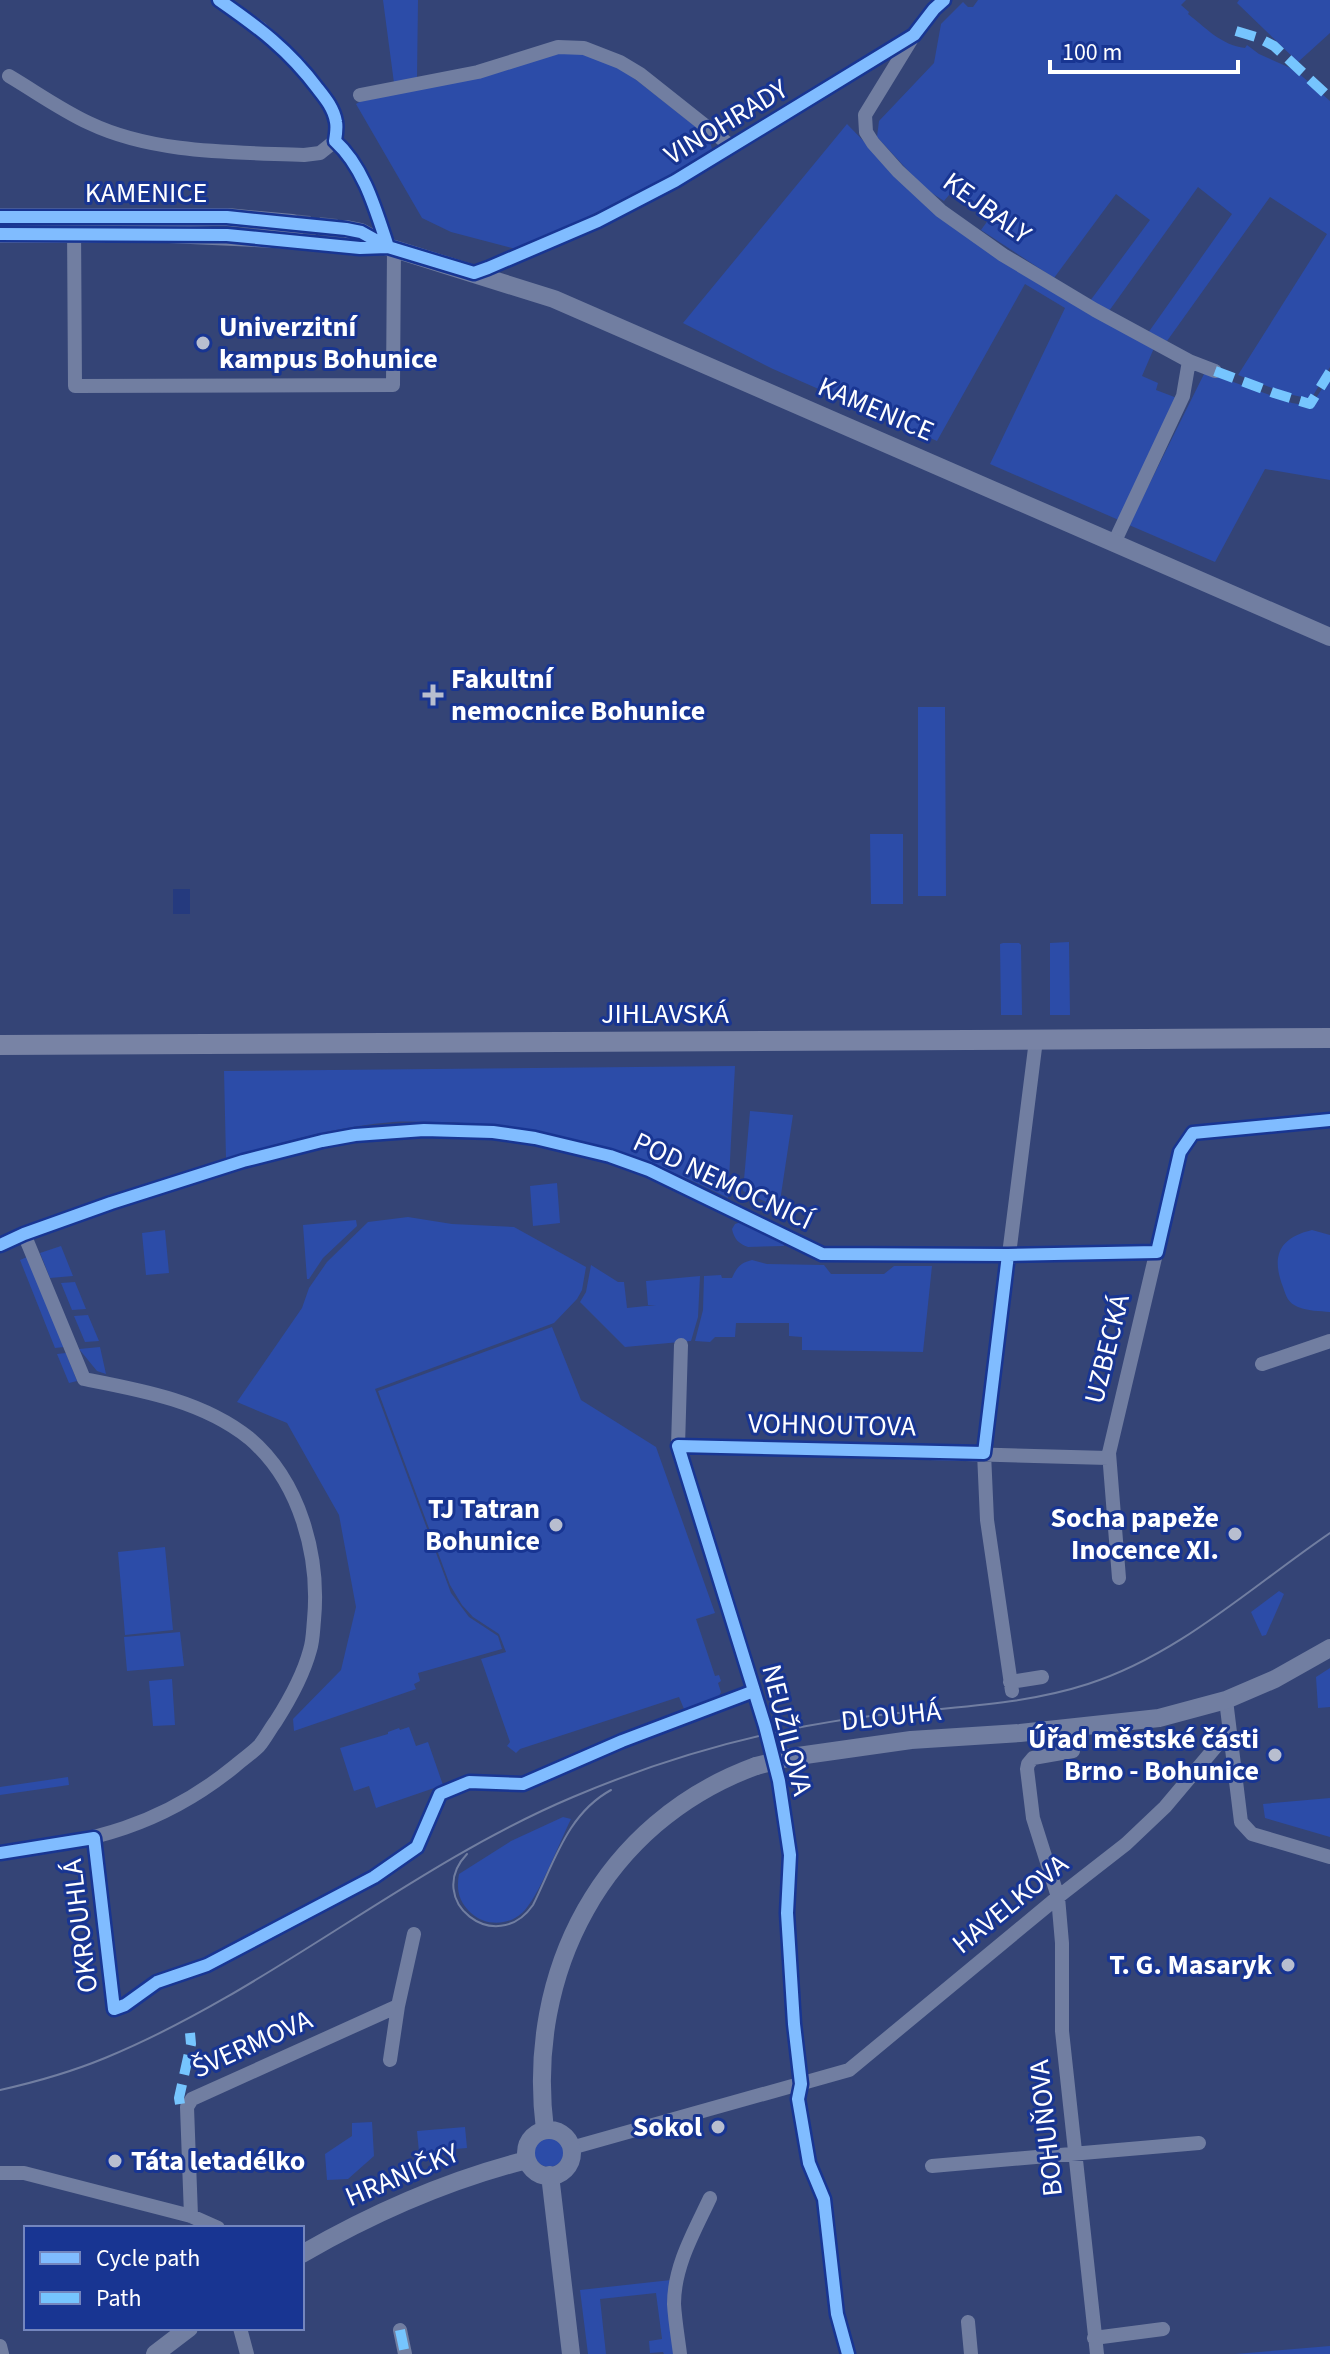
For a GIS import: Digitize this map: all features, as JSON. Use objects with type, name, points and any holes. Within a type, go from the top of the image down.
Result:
[{"type":"main road","name":"JIHLAVSKÁ","points":[[0,1045],[1330,1038]]},
{"type":"street","points":[[9,76],[92,125],[158,144],[190,150],[320,153],[335,141],[336,123],[331,106],[299,64],[260,28],[219,0]]},
{"type":"street","name":"VINOHRADY","points":[[515,256],[620,210],[732,147],[914,35],[944,0]]},
{"type":"street","name":"KEJBALY","points":[[914,35],[865,115],[866,132],[873,143],[941,211],[1003,255],[1095,310],[1189,361],[1215,371]]},
{"type":"street","name":"VINOHRADY","points":[[360,95],[478,72],[558,47],[584,48],[640,74],[732,147]]},
{"type":"street","points":[[335,141],[346,151],[366,187],[391,248]]},
{"type":"street","name":"KAMENICE","points":[[0,217],[227,235],[295,232]]},
{"type":"street","name":"KAMENICE","points":[[74,225],[75,386],[393,385],[391,248]]},
{"type":"street","name":"KAMENICE","points":[[0,234],[74,225]]},
{"type":"street","name":"KAMENICE","points":[[346,229],[361,232],[391,248],[554,299],[1330,637]]},
{"type":"street","name":"KAMENICE","points":[[356,247],[391,248]]},
{"type":"street","points":[[1114,543],[1183,396],[1189,361]]},
{"type":"street","points":[[1036,1040],[984,1453],[987,1520],[1011,1687],[1042,1677]]},
{"type":"street","points":[[0,1056],[26,1045]]},
{"type":"street","name":"UZBECKÁ","points":[[1119,1578],[1108,1458],[1180,1152],[1193,1133],[1330,1120]]},
{"type":"street","name":"POD NEMOCNICÍ","points":[[0,1245],[24,1234],[243,1161],[322,1141],[390,1131],[459,1130],[535,1138],[597,1152],[649,1170],[822,1254],[1157,1252]]},
{"type":"street","name":"OKROUHLÁ","points":[[0,1853],[94,1838],[161,1815],[211,1786],[260,1745],[294,1693],[311,1648],[316,1595],[311,1547],[294,1498],[278,1469],[250,1439],[215,1418],[175,1400],[84,1379],[24,1234]]},
{"type":"street","points":[[1262,1364],[1330,1341]]},
{"type":"street","name":"NEUŽILOVA","points":[[681,1345],[678,1446],[765,1726],[779,1781],[790,1855],[787,1913],[801,2084]]},
{"type":"street","name":"VOHNOUTOVA","points":[[678,1446],[1108,1458]]},
{"type":"street","name":"DLOUHÁ","points":[[545,2130],[542,2078],[549,2004],[558,1970],[574,1932],[599,1887],[629,1850],[659,1822],[707,1789],[756,1766],[791,1757],[911,1740],[1020,1733],[1159,1718],[1226,1700],[1280,1677],[1330,1648]]},
{"type":"street","points":[[1226,1700],[1241,1822],[1252,1834],[1330,1857]]},
{"type":"street","name":"HAVELKOVA","points":[[801,2084],[849,2070],[1126,1844],[1165,1807],[1229,1731]]},
{"type":"street","name":"BOHUŇOVA","points":[[1073,1751],[1033,1758],[1028,1764],[1033,1818],[1058,1897],[1062,1943],[1062,2031],[1097,2354]]},
{"type":"street","name":"OKROUHLÁ","points":[[94,1838],[114,2009]]},
{"type":"street","points":[[390,2060],[414,1934]]},
{"type":"street","name":"ŠVERMOVA","points":[[191,2216],[187,2107],[192,2099],[398,2006]]},
{"type":"street","points":[[571,2148],[801,2084]]},
{"type":"street","points":[[545,2130],[562,2134],[571,2148],[571,2158],[560,2173],[550,2175],[536,2171],[527,2160],[530,2141],[545,2130]]},
{"type":"street","points":[[932,2166],[1199,2143]]},
{"type":"street","name":"HRANIČKY","points":[[304,2253],[347,2228],[403,2202],[475,2174],[527,2160]]},
{"type":"street","points":[[0,2173],[24,2173],[191,2216],[214,2226]]},
{"type":"street","points":[[550,2175],[571,2354]]},
{"type":"street","points":[[680,2354],[674,2304],[676,2276],[710,2198]]},
{"type":"street","points":[[968,2322],[971,2354]]},
{"type":"street","points":[[1094,2338],[1163,2329]]},
{"type":"street","points":[[155,2354],[186,2330]]},
{"type":"street","points":[[241,2330],[247,2354]]},
{"type":"street","points":[[400,2330],[405,2354]]},
{"type":"street","points":[[0,2346],[2,2354]]},
{"type":"shaded area","points":[[383,0],[418,0],[417,78],[394,83]]},
{"type":"shaded area","points":[[978,0],[1186,0],[1181,5],[1188,14],[1214,35],[1236,46],[1245,48],[1247,45],[1259,54],[1295,70],[1330,101],[1330,367],[1311,399],[1288,394],[1238,375],[1327,234],[1270,197],[1167,341],[1148,333],[1232,214],[1198,187],[1109,311],[1090,301],[1150,220],[1116,194],[1054,278],[981,230],[991,216],[973,201],[970,204],[949,195],[944,201],[924,188],[877,137],[879,121],[934,63],[941,24],[963,2],[973,7]]},
{"type":"shaded area","points":[[1239,0],[1330,0],[1330,33],[1298,62],[1237,3]]},
{"type":"shaded area","points":[[560,49],[584,52],[616,64],[695,126],[710,141],[713,153],[564,229],[516,249],[451,232],[422,218],[356,104],[366,98]]},
{"type":"shaded area","points":[[847,124],[926,205],[1154,348],[1142,376],[1158,383],[1156,390],[1177,398],[1121,521],[990,464],[1065,308],[1025,284],[937,441],[773,369],[683,323]]},
{"type":"shaded area","points":[[1205,372],[1292,403],[1311,406],[1330,376],[1330,480],[1265,469],[1215,562],[1129,525]]},
{"type":"shaded area","points":[[918,707],[945,707],[946,896],[918,896]]},
{"type":"shaded area","points":[[870,834],[903,834],[903,904],[871,904]]},
{"type":"shaded area","points":[[173,889],[190,889],[190,914],[173,914]]},
{"type":"shaded area","points":[[1069,942],[1070,1015],[1050,1015],[1050,943]]},
{"type":"shaded area","points":[[1000,944],[1021,945],[1022,1015],[1001,1015]]},
{"type":"shaded area","points":[[735,1066],[728,1198],[658,1167],[586,1143],[549,1134],[473,1124],[371,1124],[308,1136],[226,1159],[224,1071]]},
{"type":"shaded area","points":[[750,1111],[793,1115],[779,1208],[743,1191]]},
{"type":"shaded area","points":[[557,1183],[560,1223],[533,1226],[530,1186]]},
{"type":"shaded area","points":[[408,1217],[452,1224],[514,1227],[586,1267],[582,1290],[554,1323],[375,1389],[451,1593],[469,1617],[498,1636],[502,1649],[418,1673],[420,1681],[414,1684],[416,1689],[294,1731],[293,1719],[341,1670],[356,1607],[339,1515],[287,1423],[237,1402],[302,1308],[309,1288],[327,1262],[368,1222]]},
{"type":"shaded area","points":[[356,1220],[357,1226],[323,1258],[307,1279],[303,1225]]},
{"type":"shaded area","points":[[741,1222],[783,1242],[784,1246],[748,1247],[742,1244],[732,1229]]},
{"type":"shaded area","points":[[165,1230],[169,1273],[146,1275],[142,1233]]},
{"type":"shaded area","points":[[1312,1230],[1330,1235],[1330,1312],[1305,1309],[1292,1303],[1279,1276],[1278,1257],[1285,1243]]},
{"type":"shaded area","points":[[61,1246],[73,1276],[50,1278],[40,1253]]},
{"type":"shaded area","points":[[27,1257],[64,1347],[55,1348],[20,1260]]},
{"type":"shaded area","points":[[752,1260],[767,1264],[824,1265],[831,1274],[884,1274],[894,1266],[932,1266],[923,1352],[802,1350],[802,1337],[789,1336],[789,1323],[736,1323],[735,1337],[715,1337],[710,1342],[695,1341],[703,1310],[704,1276],[732,1278],[739,1266]]},
{"type":"shaded area","points":[[591,1265],[618,1282],[624,1282],[627,1308],[656,1305],[648,1305],[646,1281],[700,1276],[698,1317],[691,1341],[625,1347],[580,1302],[586,1292]]},
{"type":"shaded area","points":[[75,1282],[86,1309],[72,1310],[61,1283]]},
{"type":"shaded area","points":[[88,1315],[99,1341],[85,1342],[74,1316]]},
{"type":"shaded area","name":"TJ Tatran Bohunice","points":[[552,1327],[581,1400],[656,1447],[715,1613],[696,1619],[715,1676],[719,1675],[721,1692],[719,1696],[684,1709],[679,1697],[520,1749],[516,1753],[507,1746],[510,1742],[481,1659],[506,1652],[499,1634],[473,1617],[450,1585],[378,1391]]},
{"type":"shaded area","points":[[100,1347],[106,1374],[97,1371],[79,1349]]},
{"type":"shaded area","points":[[66,1353],[77,1381],[69,1383],[57,1354]]},
{"type":"shaded area","points":[[165,1547],[173,1630],[125,1635],[118,1552]]},
{"type":"shaded area","points":[[1279,1591],[1284,1594],[1266,1635],[1262,1636],[1251,1612]]},
{"type":"shaded area","points":[[180,1632],[184,1666],[127,1671],[124,1637]]},
{"type":"shaded area","points":[[1330,1668],[1330,1707],[1318,1708],[1316,1677]]},
{"type":"shaded area","points":[[172,1679],[175,1725],[153,1726],[149,1681]]},
{"type":"shaded area","points":[[409,1727],[416,1746],[428,1742],[443,1785],[376,1808],[369,1786],[354,1791],[340,1748]]},
{"type":"shaded area","points":[[68,1777],[69,1785],[0,1795],[0,1787]]},
{"type":"shaded area","points":[[1330,1798],[1330,1837],[1265,1818],[1263,1804]]},
{"type":"shaded area","points":[[563,1817],[571,1819],[542,1883],[522,1913],[496,1923],[471,1913],[459,1895],[459,1874],[511,1841]]},
{"type":"shaded area","points":[[372,2122],[374,2156],[348,2179],[327,2180],[325,2154],[352,2136],[352,2123]]},
{"type":"shaded area","points":[[465,2127],[467,2148],[419,2152],[417,2131]]},
{"type":"shaded area","points":[[549,2137],[559,2142],[564,2152],[559,2162],[549,2167],[539,2162],[534,2152],[539,2142]]},
{"type":"shaded area","points":[[671,2280],[674,2354],[650,2353],[649,2341],[662,2339],[656,2293],[600,2299],[606,2354],[588,2354],[580,2290]]},
{"type":"shaded area","points":[[1330,2346],[1330,2354],[1235,2354]]},
{"type":"tunnel","points":[[292,223],[346,229]]},
{"type":"tunnel","points":[[297,240],[356,247]]},
{"type":"tram line","points":[[0,2090],[79,2068],[166,2030],[282,1964],[454,1857],[573,1797],[673,1760],[778,1732],[848,1719],[1029,1698],[1088,1684],[1153,1656],[1184,1637],[1330,1533]]},
{"type":"tram line","points":[[467,1854],[456,1872],[454,1889],[459,1904],[470,1917],[484,1924],[501,1926],[518,1920],[533,1905],[563,1841],[583,1812],[611,1790]]},
{"type":"marked path","points":[[1236,31],[1274,46],[1330,98]]},
{"type":"marked path","points":[[1215,371],[1310,404],[1330,372]]},
{"type":"marked path","points":[[180,2104],[191,2044],[190,2033]]},
{"type":"marked path","points":[[400,2330],[405,2354]]},
{"type":"cycle path","points":[[219,0],[284,51],[327,100],[336,122],[335,141],[361,176],[388,247]]},
{"type":"cycle path","points":[[0,217],[227,217],[346,229],[361,232],[388,247],[474,273],[598,221],[675,181],[914,35],[944,0]]},
{"type":"cycle path","points":[[0,234],[227,235],[360,248],[387,247]]},
{"type":"cycle path","points":[[0,1245],[111,1203],[243,1161],[355,1135],[424,1130],[493,1132],[535,1138],[610,1156],[649,1170],[822,1254],[1157,1252],[1180,1152],[1193,1133],[1330,1120]]},
{"type":"cycle path","points":[[848,2354],[837,2314],[824,2199],[809,2163],[798,2099],[801,2084],[787,1913],[790,1855],[779,1781],[765,1726],[678,1446],[984,1453],[1008,1255]]},
{"type":"cycle path","points":[[0,1853],[94,1838],[114,2009],[125,2005],[157,1982],[207,1965],[374,1877],[417,1847],[440,1794],[469,1782],[523,1784],[622,1741],[754,1691]]},
{"type":"place","name":"Univerzitní kampus Bohunice","points":[[203,343]]},
{"type":"place","name":"Fakultní nemocnice Bohunice","points":[[433,695]]},
{"type":"place","name":"TJ Tatran Bohunice","points":[[556,1525]]},
{"type":"place","name":"Socha papeže Inocence XI.","points":[[1235,1534]]},
{"type":"place","name":"Úřad městské části Brno - Bohunice","points":[[1275,1755]]},
{"type":"place","name":"T. G. Masaryk","points":[[1288,1965]]},
{"type":"place","name":"Sokol","points":[[718,2127]]},
{"type":"place","name":"Táta letadélko","points":[[115,2161]]}]
